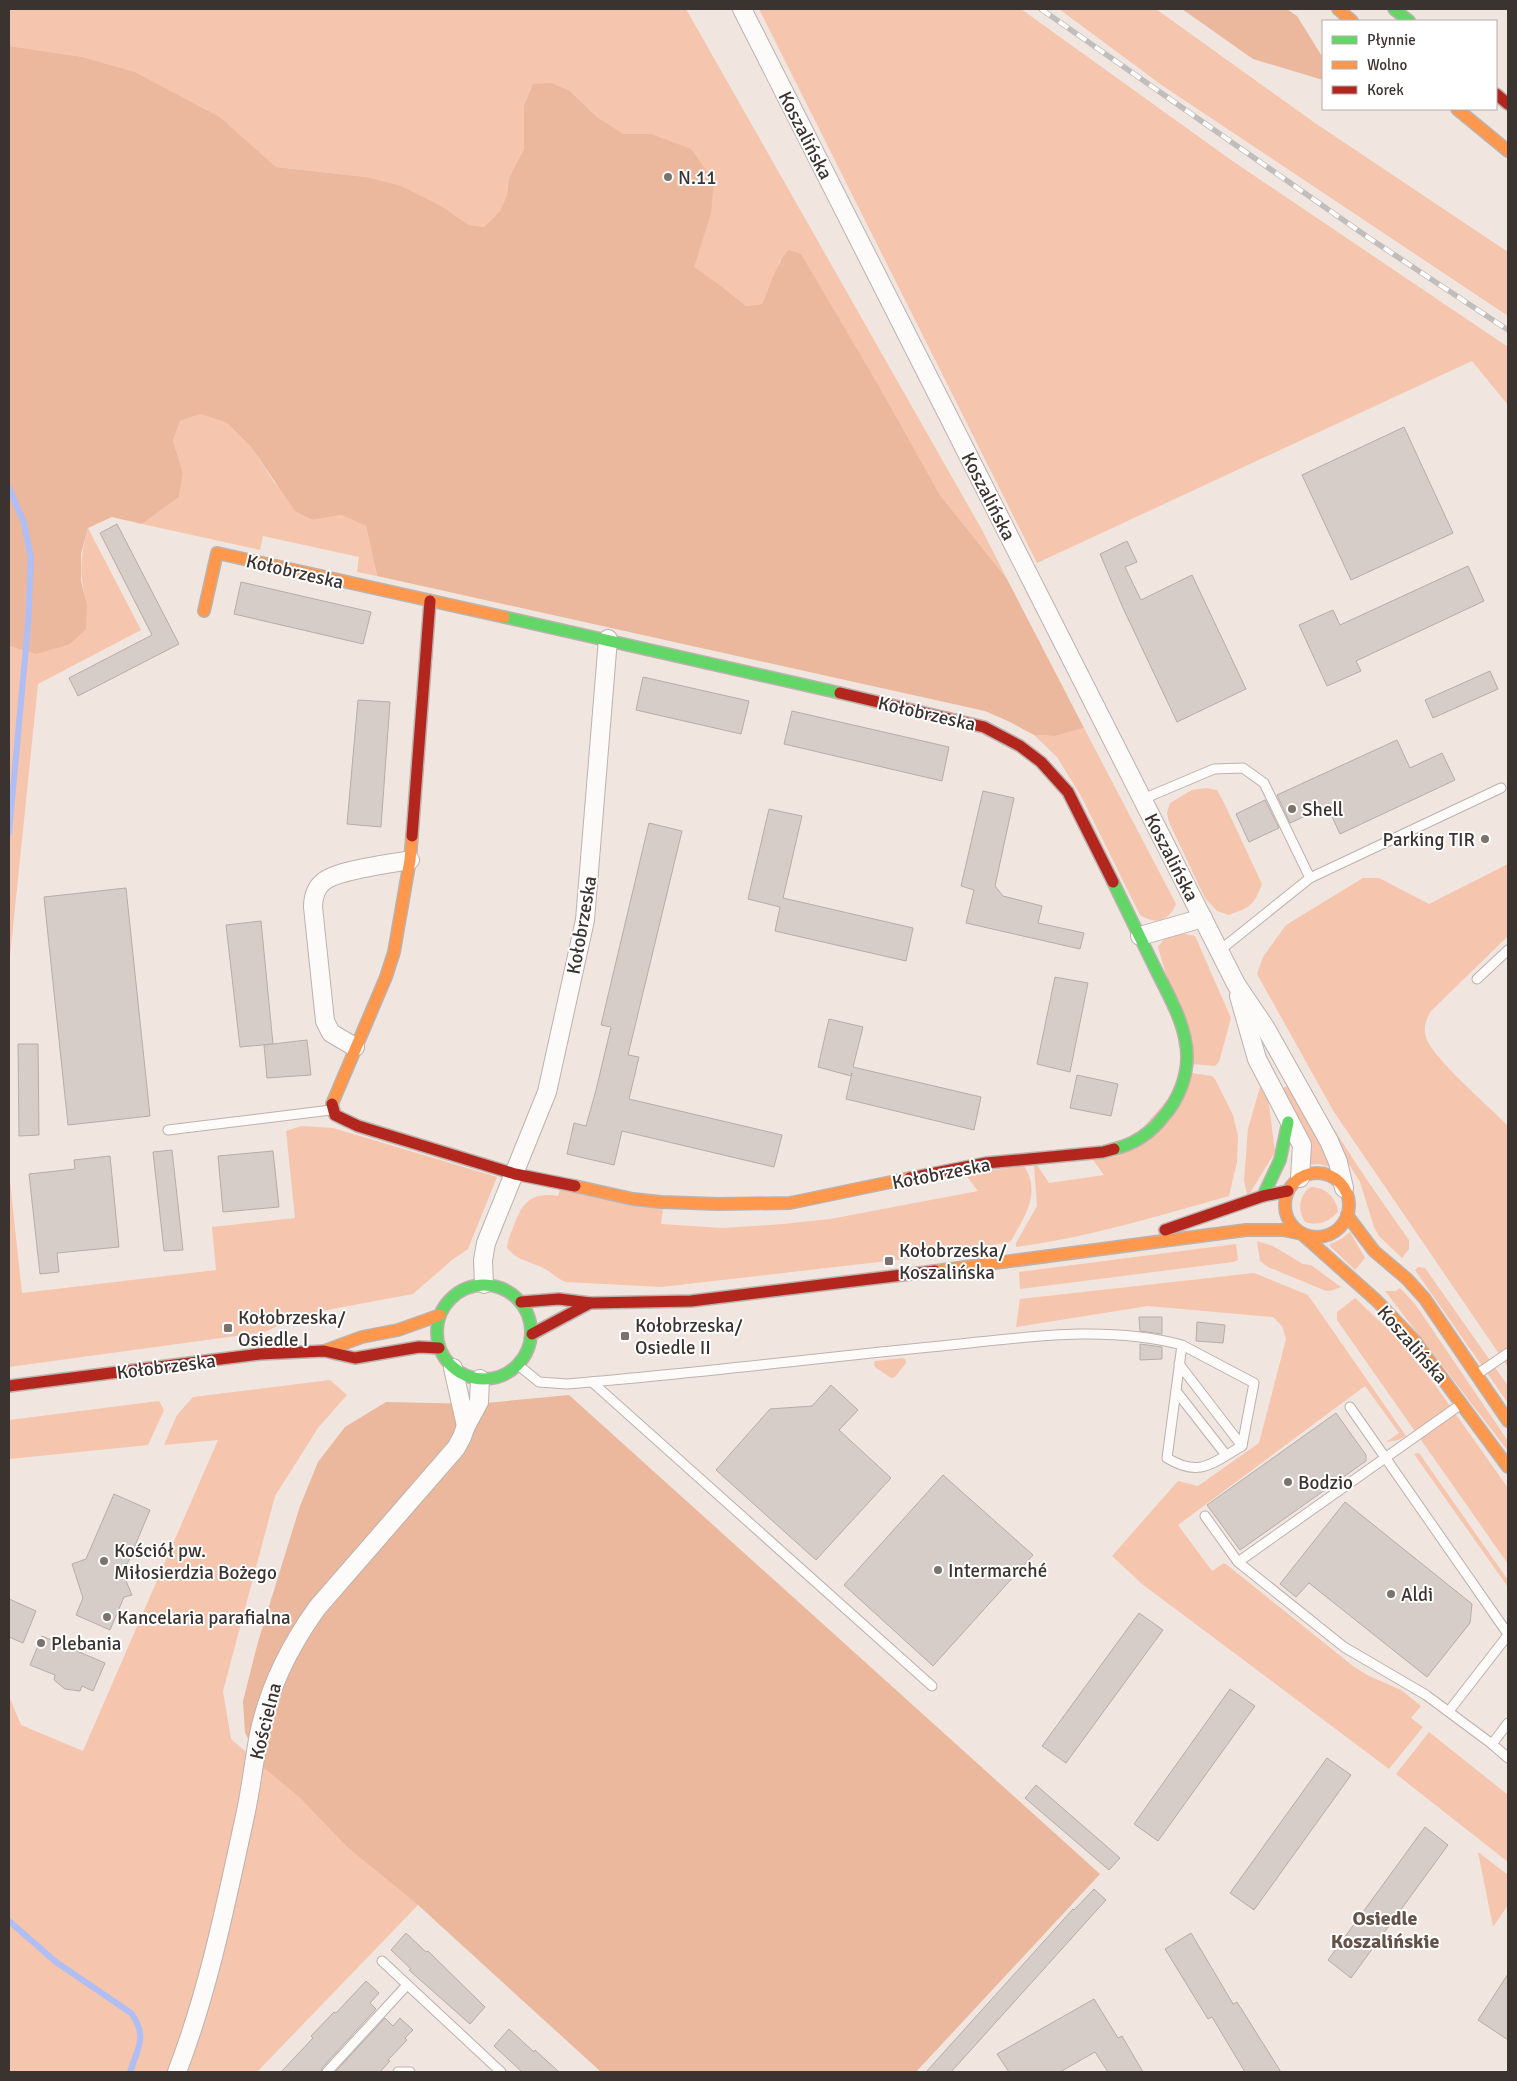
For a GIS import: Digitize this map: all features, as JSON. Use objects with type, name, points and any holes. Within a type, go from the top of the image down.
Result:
[{"type":"main road","points":[[1338,9],[1351,20]]},
{"type":"main road","points":[[1394,9],[1408,20]]},
{"type":"main road","points":[[1497,95],[1508,104]]},
{"type":"main road","points":[[1458,110],[1508,151]]},
{"type":"main road","name":"Kołobrzeska","points":[[204,611],[217,553],[430,602],[608,639],[984,727],[999,733],[1029,751],[1044,764],[1068,792],[1179,1017],[1187,1057],[1184,1079],[1171,1108],[1151,1130],[1126,1146],[1103,1152],[986,1163],[807,1200],[770,1204],[661,1202],[633,1199],[551,1180],[515,1174],[341,1120],[331,1110]]},
{"type":"main road","points":[[331,1110],[332,1101],[391,964],[410,860],[430,602]]},
{"type":"main road","points":[[1263,1196],[1275,1178],[1285,1144],[1288,1122]]},
{"type":"main road","points":[[521,1302],[559,1299],[590,1303],[691,1301],[1107,1250],[1246,1230],[1283,1230],[1302,1234],[1320,1237],[1329,1235],[1337,1230],[1347,1215],[1349,1206],[1344,1188],[1329,1176],[1319,1173],[1309,1174],[1300,1178],[1288,1191],[1284,1205],[1288,1219],[1291,1225],[1302,1234]]},
{"type":"main road","points":[[1107,1250],[1263,1196],[1288,1191]]},
{"type":"main road","name":"Koszalińska","points":[[1347,1215],[1374,1251],[1418,1291],[1508,1421]]},
{"type":"main road","name":"Koszalińska","points":[[1302,1234],[1377,1301],[1414,1340],[1508,1467]]},
{"type":"main road","points":[[484,1284],[511,1292],[521,1302],[530,1317],[532,1334],[530,1346],[518,1365],[508,1374],[494,1379],[466,1376],[453,1368],[439,1348],[437,1332],[440,1315],[447,1303],[457,1293],[470,1287],[484,1284]]},
{"type":"main road","points":[[532,1334],[590,1303]]},
{"type":"main road","name":"Kołobrzeska","points":[[324,1351],[362,1337],[398,1330],[440,1315]]},
{"type":"main road","name":"Kołobrzeska","points":[[9,1386],[260,1354],[324,1351],[354,1358],[419,1347],[439,1348]]},
{"type":"street","name":"Koszalińska","points":[[742,9],[1236,984],[1264,1027],[1329,1141],[1338,1162],[1344,1188]]},
{"type":"street","name":"Kołobrzeska","points":[[484,1284],[486,1243],[547,1092],[588,905],[608,639]]},
{"type":"street","points":[[355,1047],[331,1033],[325,1021],[313,907],[315,894],[319,886],[330,877],[410,860]]},
{"type":"street","points":[[1140,936],[1203,918]]},
{"type":"street","name":"Koszalińska","points":[[1236,984],[1256,1059],[1302,1145],[1300,1178]]},
{"type":"street","points":[[453,1368],[466,1426]]},
{"type":"street","name":"Kościelna","points":[[177,2072],[198,2015],[210,1973],[246,1812],[259,1734],[266,1707],[285,1657],[317,1608],[456,1448],[479,1402],[480,1379]]},
{"type":"lane","points":[[1143,799],[1214,769],[1243,768],[1264,783],[1310,878]]},
{"type":"lane","points":[[1219,951],[1310,878],[1501,788]]},
{"type":"lane","points":[[1478,979],[1508,950]]},
{"type":"lane","points":[[168,1130],[331,1110]]},
{"type":"lane","points":[[518,1365],[539,1382],[567,1384],[1077,1333],[1157,1338],[1182,1345],[1254,1383],[1242,1446],[1204,1468],[1190,1468],[1167,1458],[1182,1345]]},
{"type":"lane","points":[[1477,1375],[1508,1353]]},
{"type":"lane","points":[[1179,1364],[1242,1446]]},
{"type":"lane","points":[[592,1382],[932,1686]]},
{"type":"lane","points":[[1176,1391],[1226,1455]]},
{"type":"lane","points":[[1238,1562],[1462,1403]]},
{"type":"lane","points":[[1350,1407],[1508,1634],[1449,1712]]},
{"type":"lane","points":[[1205,1516],[1238,1562],[1344,1647],[1426,1695],[1508,1758]]},
{"type":"lane","points":[[1492,1744],[1508,1723]]},
{"type":"lane","points":[[382,1961],[501,2072]]},
{"type":"lane","points":[[327,2072],[407,1985]]},
{"type":"lane","points":[[398,2072],[410,2072]]},
{"type":"shaded area","points":[[9,9],[686,9],[982,530],[1007,579],[940,495],[888,402],[848,336],[780,260],[762,304],[746,306],[720,285],[693,267],[711,214],[651,134],[624,134],[597,117],[570,91],[524,106],[524,149],[509,178],[507,195],[500,211],[484,227],[469,225],[443,207],[366,177],[276,167],[220,117],[135,72],[83,57],[9,46]]},
{"type":"shaded area","points":[[759,9],[1021,9],[1231,160],[1508,347],[1508,405],[1472,361],[1037,563]]},
{"type":"shaded area","points":[[1059,9],[1156,9],[1315,123],[1508,252],[1508,316],[1163,86]]},
{"type":"shaded area","points":[[1182,9],[1287,9],[1297,16],[1322,56],[1322,80],[1253,59]]},
{"type":"shaded area","points":[[9,46],[83,57],[135,72],[220,117],[276,167],[366,177],[401,186],[443,207],[469,225],[484,227],[500,211],[507,195],[509,178],[524,149],[524,106],[533,84],[551,83],[570,91],[597,117],[624,134],[651,134],[691,149],[714,181],[711,214],[694,267],[746,306],[762,304],[777,268],[789,250],[801,254],[940,495],[1007,579],[1084,728],[1055,736],[1034,735],[985,711],[377,576],[366,526],[341,515],[313,520],[295,511],[251,447],[227,423],[201,414],[180,421],[173,441],[183,473],[179,497],[142,524],[112,517],[88,528],[81,554],[81,581],[87,604],[86,629],[70,644],[36,654],[9,646]]},
{"type":"shaded area","points":[[201,414],[227,423],[251,447],[274,482],[313,520],[341,515],[366,526],[377,576],[357,572],[359,557],[263,536],[260,550],[142,524],[179,497],[183,473],[173,441],[180,421]]},
{"type":"shaded area","points":[[88,528],[141,630],[38,684],[9,966],[9,646],[36,654],[87,604],[82,566],[83,549]]},
{"type":"shaded area","points":[[1084,728],[1176,904],[1170,914],[1161,920],[1151,920],[1140,915],[1081,796],[1057,757],[1034,735],[1055,736]]},
{"type":"shaded area","points":[[1206,788],[1217,790],[1262,884],[1250,905],[1229,915],[1217,911],[1205,898],[1169,822],[1167,813],[1170,803],[1192,790]]},
{"type":"shaded area","points":[[1508,864],[1508,936],[1431,1011],[1426,1021],[1425,1030],[1430,1046],[1439,1057],[1508,1126],[1508,1367],[1334,1112],[1257,974],[1263,957],[1286,925],[1363,878],[1379,878],[1429,904]]},
{"type":"shaded area","points":[[1180,933],[1195,936],[1231,1018],[1219,1062],[1215,1066],[1192,1064],[1158,947],[1164,939]]},
{"type":"shaded area","points":[[1191,1073],[1212,1076],[1215,1079],[1233,1115],[1238,1136],[1237,1162],[1229,1196],[1097,1232],[1016,1247],[1016,1243],[1037,1206],[1034,1165],[1037,1165],[1049,1183],[1104,1175],[1093,1160],[1118,1156]]},
{"type":"shaded area","points":[[1303,1080],[1355,1162],[1409,1240],[1409,1249],[1402,1258],[1379,1236],[1374,1227],[1360,1182],[1326,1127]]},
{"type":"shaded area","points":[[1289,1085],[1327,1152],[1330,1167],[1319,1164],[1305,1165],[1306,1134],[1299,1119],[1279,1090]]},
{"type":"shaded area","points":[[1263,1086],[1268,1097],[1275,1152],[1250,1193],[1247,1194],[1244,1180],[1248,1129],[1260,1087]]},
{"type":"shaded area","points":[[302,1126],[333,1128],[497,1177],[468,1249],[452,1260],[413,1294],[300,1315],[265,1332],[9,1367],[9,1172],[22,1293],[216,1270],[212,1227],[295,1218],[286,1131]]},
{"type":"shaded area","points":[[1024,1166],[1029,1176],[1031,1195],[1026,1214],[1011,1241],[946,1251],[931,1256],[661,1287],[566,1282],[545,1269],[519,1258],[510,1252],[507,1247],[519,1213],[529,1200],[546,1195],[558,1196],[560,1189],[663,1209],[661,1224],[723,1228],[830,1219],[978,1191],[965,1174]]},
{"type":"shaded area","points":[[1310,1187],[1325,1191],[1335,1202],[1338,1212],[1327,1221],[1310,1223],[1305,1222],[1302,1217],[1301,1199]]},
{"type":"shaded area","points":[[1350,1232],[1365,1258],[1355,1270],[1329,1245]]},
{"type":"shaded area","points":[[1257,1241],[1273,1246],[1303,1264],[1311,1265],[1341,1287],[1326,1291],[1268,1267],[1260,1261]]},
{"type":"shaded area","points":[[1236,1244],[1238,1260],[1233,1262],[1020,1289],[1019,1272]]},
{"type":"shaded area","points":[[1418,1267],[1425,1268],[1508,1386],[1508,1403],[1415,1270]]},
{"type":"shaded area","points":[[1254,1273],[1308,1295],[1406,1436],[1398,1440],[1386,1442],[1399,1433],[1365,1386],[1178,1525],[1212,1571],[1224,1563],[1353,1666],[1367,1675],[1401,1690],[1421,1706],[1411,1718],[1423,1727],[1389,1769],[1142,1584],[1112,1556],[1178,1481],[1198,1486],[1259,1443],[1286,1339],[1282,1326],[1273,1317],[1148,1306],[1016,1327],[1020,1299]]},
{"type":"shaded area","points":[[1400,1288],[1415,1304],[1508,1441],[1508,1451],[1385,1291],[1396,1291]]},
{"type":"shaded area","points":[[1355,1298],[1394,1335],[1435,1385],[1508,1488],[1508,1564],[1337,1320],[1337,1312]]},
{"type":"shaded area","points":[[905,1359],[906,1363],[895,1377],[891,1378],[875,1367],[874,1364],[875,1361]]},
{"type":"shaded area","points":[[330,1380],[347,1395],[318,1428],[275,1496],[223,1691],[231,1739],[300,1798],[348,1848],[418,1905],[257,2072],[9,2072],[9,1696],[21,1725],[83,1751],[218,1440],[164,1445],[177,1415],[193,1397]]},
{"type":"shaded area","points":[[569,1395],[1100,1874],[916,2072],[601,2072],[418,1905],[348,1848],[300,1798],[263,1767],[245,1733],[243,1701],[258,1642],[300,1506],[318,1462],[345,1427],[386,1402],[475,1404]]},
{"type":"shaded area","points":[[159,1401],[164,1410],[148,1445],[9,1459],[9,1420]]},
{"type":"shaded area","points":[[1419,1453],[1508,1580],[1508,1587],[1414,1454]]},
{"type":"shaded area","points":[[1429,1732],[1508,1795],[1508,1862],[1396,1774]]},
{"type":"shaded area","points":[[1478,1852],[1508,1875],[1508,1905],[1493,1927]]},
{"type":"building","points":[[1404,427],[1453,533],[1351,580],[1302,475]]},
{"type":"building","points":[[117,524],[179,644],[78,696],[69,678],[152,635],[100,533]]},
{"type":"building","points":[[1127,541],[1137,562],[1125,567],[1141,600],[1192,575],[1246,689],[1177,722],[1123,608],[1100,554]]},
{"type":"building","points":[[1468,566],[1484,601],[1356,661],[1361,671],[1327,686],[1299,625],[1333,610],[1340,625]]},
{"type":"building","points":[[241,582],[371,612],[363,644],[234,614]]},
{"type":"building","points":[[1490,671],[1498,689],[1433,718],[1425,700]]},
{"type":"building","points":[[643,677],[749,701],[741,734],[636,710]]},
{"type":"building","points":[[358,700],[390,702],[381,827],[347,824]]},
{"type":"building","points":[[792,711],[949,747],[942,781],[784,744]]},
{"type":"building","points":[[1397,740],[1410,768],[1442,753],[1455,780],[1340,834],[1327,806],[1290,823],[1277,795]]},
{"type":"building","points":[[983,791],[1014,798],[995,886],[1003,896],[1042,906],[1038,923],[1084,933],[1080,949],[966,923],[974,890],[961,886]]},
{"type":"building","points":[[1265,800],[1279,828],[1249,842],[1236,814]]},
{"type":"building","points":[[769,809],[802,816],[783,898],[913,928],[906,961],[775,931],[780,907],[748,899]]},
{"type":"building","points":[[649,823],[682,831],[628,1055],[639,1057],[629,1099],[782,1135],[774,1167],[622,1131],[614,1165],[567,1154],[574,1123],[586,1126],[596,1090],[611,1027],[601,1025]]},
{"type":"building","points":[[126,888],[150,1116],[68,1125],[44,897]]},
{"type":"building","points":[[261,921],[273,1044],[240,1047],[226,925]]},
{"type":"building","points":[[1055,977],[1088,983],[1070,1072],[1037,1064]]},
{"type":"building","points":[[829,1019],[863,1027],[853,1067],[981,1097],[974,1130],[846,1099],[852,1073],[851,1076],[818,1067]]},
{"type":"building","points":[[307,1040],[311,1075],[267,1078],[264,1045]]},
{"type":"building","points":[[18,1044],[38,1044],[39,1135],[19,1136]]},
{"type":"building","points":[[1077,1075],[1118,1084],[1111,1116],[1070,1108]]},
{"type":"building","points":[[172,1150],[183,1250],[164,1251],[153,1152]]},
{"type":"building","points":[[273,1151],[279,1207],[223,1212],[218,1156]]},
{"type":"building","points":[[110,1156],[119,1247],[57,1253],[59,1272],[40,1274],[29,1174],[75,1169],[74,1160]]},
{"type":"building","points":[[1139,1317],[1162,1317],[1162,1334],[1140,1331]]},
{"type":"building","points":[[1197,1322],[1225,1325],[1223,1343],[1196,1341]]},
{"type":"building","points":[[1140,1344],[1162,1347],[1162,1359],[1140,1360]]},
{"type":"building","points":[[831,1385],[858,1410],[839,1430],[891,1478],[816,1560],[716,1470],[770,1409],[812,1406]]},
{"type":"building","name":"Bodzio","points":[[1336,1413],[1366,1455],[1366,1461],[1240,1550],[1207,1505]]},
{"type":"building","name":"Intermarché","points":[[943,1475],[1033,1555],[933,1666],[844,1585]]},
{"type":"building","name":"Kościół pw. Miłosierdzia Bożego","points":[[114,1494],[150,1510],[123,1574],[132,1595],[124,1597],[110,1630],[76,1615],[83,1598],[72,1564],[86,1559]]},
{"type":"building","name":"Aldi","points":[[1345,1502],[1472,1604],[1470,1623],[1427,1677],[1309,1583],[1296,1597],[1280,1584]]},
{"type":"building","points":[[9,1599],[36,1611],[23,1643],[9,1637]]},
{"type":"building","points":[[1139,1613],[1163,1630],[1066,1763],[1042,1746]]},
{"type":"building","name":"Plebania","points":[[42,1636],[105,1663],[93,1691],[82,1686],[80,1691],[65,1689],[54,1680],[55,1675],[30,1665]]},
{"type":"building","points":[[1230,1689],[1255,1706],[1158,1841],[1134,1824]]},
{"type":"building","points":[[1327,1758],[1351,1775],[1254,1910],[1230,1893]]},
{"type":"building","points":[[1036,1785],[1120,1858],[1109,1870],[1025,1798]]},
{"type":"building","points":[[1425,1827],[1448,1845],[1351,1978],[1328,1960]]},
{"type":"building","points":[[1094,1889],[1106,1900],[951,2072],[926,2072],[1073,1909]]},
{"type":"building","points":[[406,1933],[426,1952],[428,1951],[485,2007],[470,2024],[409,1970],[411,1969],[391,1950]]},
{"type":"building","points":[[1191,1933],[1233,2004],[1237,2002],[1281,2072],[1245,2072],[1212,2017],[1208,2019],[1165,1949]]},
{"type":"building","points":[[1508,1974],[1508,2040],[1478,2020]]},
{"type":"building","points":[[366,1981],[379,1993],[370,2003],[376,2009],[322,2068],[321,2072],[281,2072],[313,2038],[311,2036]]},
{"type":"building","points":[[1094,1999],[1118,2038],[1122,2036],[1143,2072],[1108,2072],[1095,2052],[1060,2072],[1009,2072],[997,2054]]},
{"type":"building","points":[[385,2018],[393,2026],[400,2018],[413,2030],[380,2072],[335,2072]]},
{"type":"building","points":[[509,2029],[559,2072],[522,2072],[494,2046]]},
{"type":"waterway","points":[[9,488],[24,523],[31,558],[28,625],[9,833]]},
{"type":"waterway","points":[[9,1921],[56,1962],[131,2013],[139,2029],[140,2042],[130,2072]]},
{"type":"railway","points":[[1041,9],[1369,238],[1508,330]]},
{"type":"traffic: fast","points":[[1394,9],[1408,20]]},
{"type":"traffic: fast","points":[[504,617],[840,693]]},
{"type":"traffic: fast","points":[[1113,882],[1176,1011],[1184,1033],[1187,1057],[1183,1081],[1169,1110],[1154,1128],[1142,1137],[1114,1149]]},
{"type":"traffic: fast","points":[[1263,1196],[1280,1160],[1288,1122]]},
{"type":"traffic: fast","points":[[484,1285],[502,1288],[517,1299],[528,1314],[531,1332],[528,1350],[517,1365],[502,1376],[484,1379],[466,1376],[451,1365],[440,1350],[437,1332],[440,1314],[451,1299],[466,1288],[484,1285]]},
{"type":"traffic: slow","points":[[1338,9],[1351,20]]},
{"type":"traffic: slow","points":[[1458,110],[1508,151]]},
{"type":"traffic: slow","points":[[204,611],[217,553],[504,617]]},
{"type":"traffic: slow","points":[[332,1104],[386,977],[394,952],[410,860],[412,836]]},
{"type":"traffic: slow","points":[[1317,1173],[1335,1179],[1343,1187],[1349,1205],[1343,1223],[1335,1231],[1317,1237],[1299,1231],[1291,1223],[1285,1205],[1291,1187],[1299,1179],[1317,1173]]},
{"type":"traffic: slow","points":[[575,1186],[633,1199],[661,1202],[718,1204],[790,1203],[910,1178]]},
{"type":"traffic: slow","points":[[1347,1215],[1374,1251],[1407,1279],[1425,1299],[1508,1421]]},
{"type":"traffic: slow","points":[[935,1271],[1246,1230],[1283,1230],[1302,1234]]},
{"type":"traffic: slow","points":[[1302,1234],[1377,1301],[1414,1340],[1508,1467]]},
{"type":"traffic: slow","points":[[324,1351],[362,1337],[398,1330],[440,1315]]},
{"type":"traffic: jam","points":[[1497,95],[1508,104]]},
{"type":"traffic: jam","points":[[412,836],[430,601]]},
{"type":"traffic: jam","points":[[840,693],[984,727],[1020,746],[1041,762],[1068,792],[1113,882]]},
{"type":"traffic: jam","points":[[332,1104],[335,1115],[358,1126],[515,1174],[575,1186]]},
{"type":"traffic: jam","points":[[910,1178],[986,1163],[1103,1152],[1114,1149]]},
{"type":"traffic: jam","points":[[1165,1230],[1263,1196],[1288,1191]]},
{"type":"traffic: jam","points":[[521,1302],[559,1299],[590,1303],[691,1301],[935,1271]]},
{"type":"traffic: jam","points":[[532,1334],[590,1303]]},
{"type":"traffic: jam","points":[[9,1386],[260,1354],[324,1351],[355,1358],[419,1347],[439,1348]]},
{"type":"place","name":"N.11","points":[[668,177]]},
{"type":"place","name":"Shell","points":[[1292,809]]},
{"type":"place","name":"Parking TIR","points":[[1485,839]]},
{"type":"place","name":"Kołobrzeska/ Koszalińska","points":[[889,1261]]},
{"type":"place","name":"Kołobrzeska/ Osiedle I","points":[[228,1328]]},
{"type":"place","name":"Kołobrzeska/ Osiedle II","points":[[625,1336]]},
{"type":"place","name":"Bodzio","points":[[1288,1482]]},
{"type":"place","name":"Kościół pw. Miłosierdzia Bożego","points":[[104,1561]]},
{"type":"place","name":"Intermarché","points":[[938,1570]]},
{"type":"place","name":"Aldi","points":[[1391,1594]]},
{"type":"place","name":"Kancelaria parafialna","points":[[107,1617]]},
{"type":"place","name":"Plebania","points":[[41,1643]]},
{"type":"district","name":"Osiedle Koszalińskie","points":[[1385,1930]]}]
